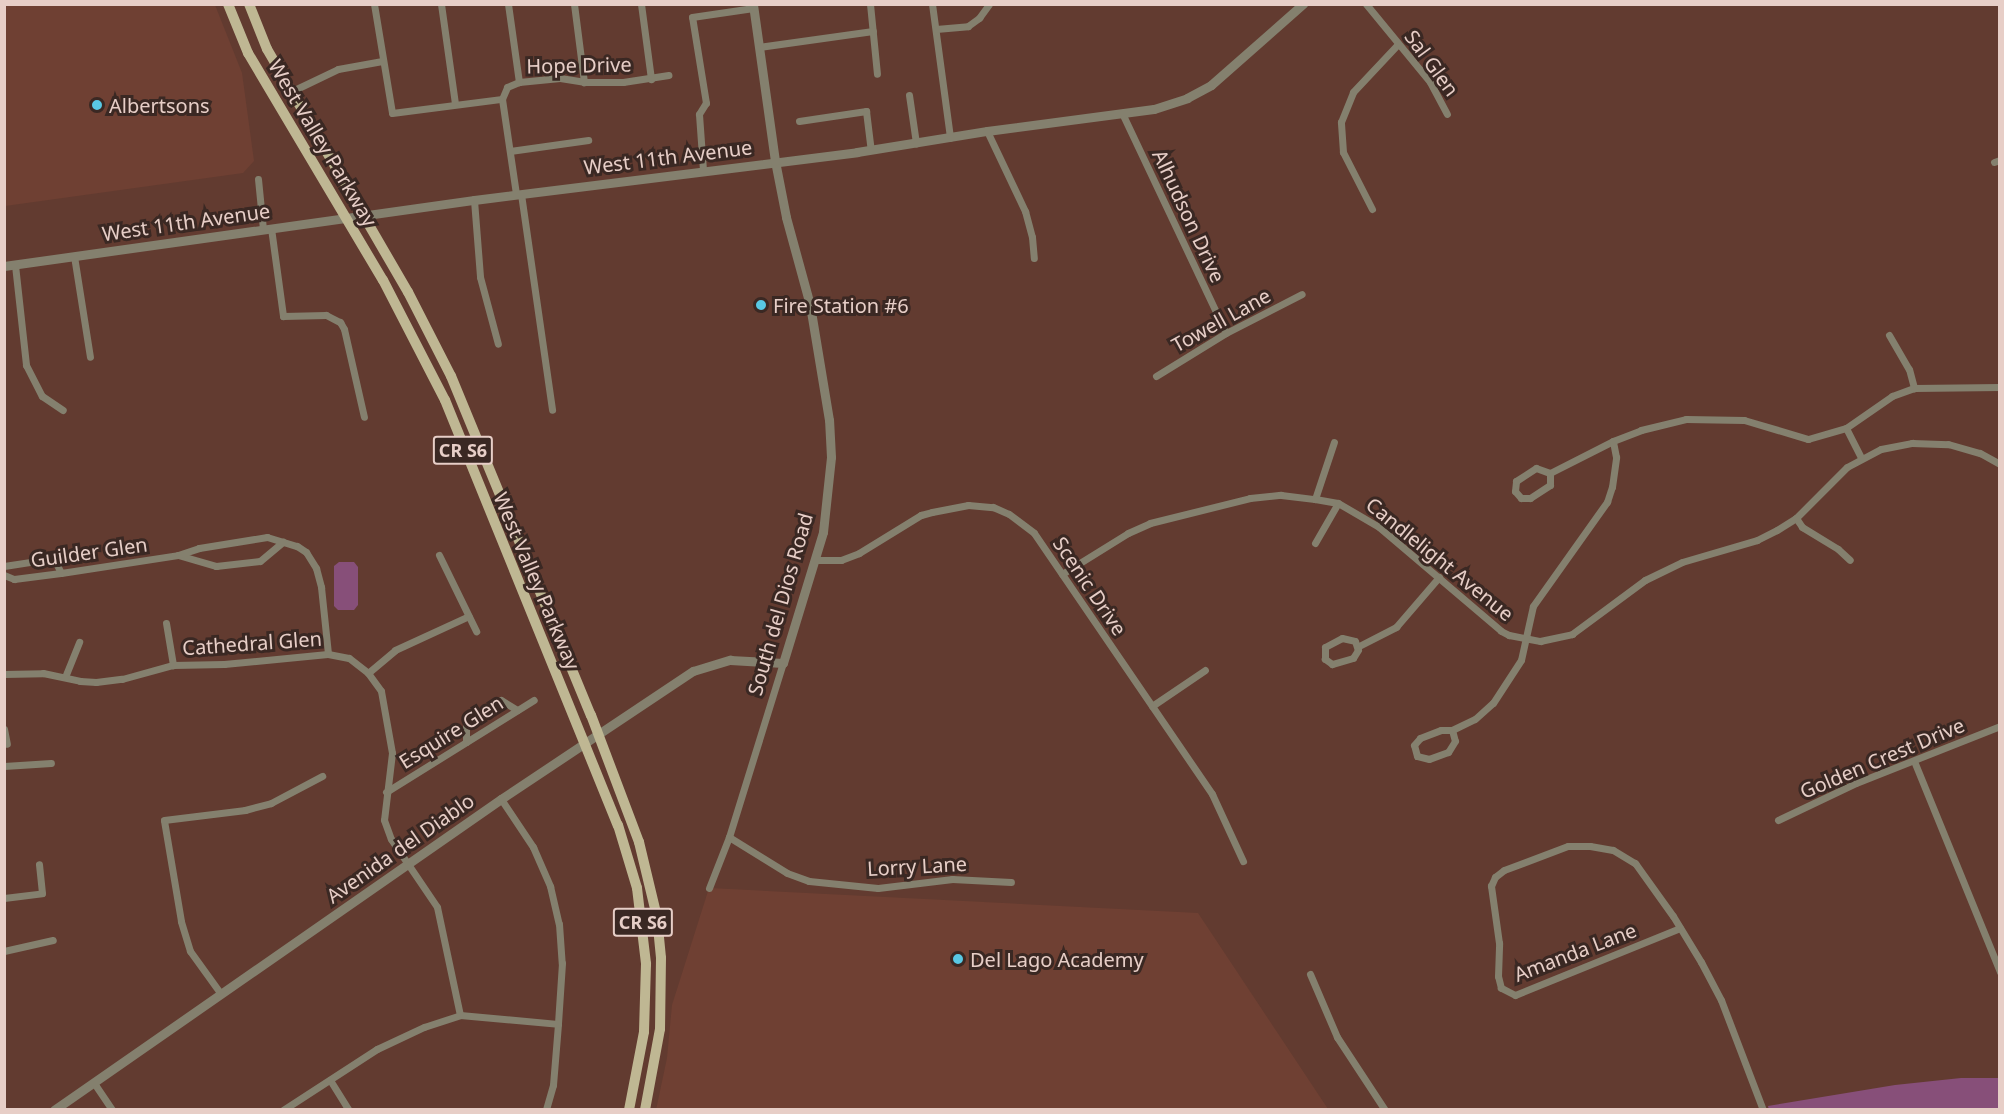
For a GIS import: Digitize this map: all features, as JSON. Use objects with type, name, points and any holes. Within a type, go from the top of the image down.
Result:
[{"type":"main road","name":"West Valley Parkway","points":[[228,4],[248,53],[347,219],[411,332],[445,400],[621,835],[637,888],[644,931],[646,996],[645,1032],[629,1110]]},
{"type":"main road","name":"West Valley Parkway","points":[[249,4],[267,49],[408,292],[451,376],[598,734],[639,842],[657,917],[661,958],[660,1029],[645,1110]]},
{"type":"street","points":[[374,4],[392,113],[502,99],[552,410]]},
{"type":"street","points":[[441,4],[455,104]]},
{"type":"street","points":[[508,4],[519,81]]},
{"type":"street","points":[[574,4],[584,82]]},
{"type":"street","points":[[641,4],[651,78]]},
{"type":"street","points":[[870,4],[877,74]]},
{"type":"street","points":[[933,4],[950,138]]},
{"type":"street","points":[[936,29],[968,26],[979,18],[989,4]]},
{"type":"street","name":"West 11th Avenue","points":[[4,266],[474,200],[871,150],[987,131],[1155,109],[1186,98],[1211,85],[1303,4]]},
{"type":"street","name":"Sal Glen","points":[[1366,4],[1430,82],[1447,114]]},
{"type":"street","points":[[703,170],[699,114],[706,103],[692,17],[753,6]]},
{"type":"street","name":"South del Dios Road","points":[[710,888],[729,837],[816,561],[829,494],[829,420],[810,305],[786,217],[775,161],[753,6]]},
{"type":"street","points":[[759,47],[873,31]]},
{"type":"street","points":[[1372,209],[1349,169],[1343,152],[1341,122],[1353,92],[1398,44]]},
{"type":"street","points":[[291,92],[338,69],[382,61]]},
{"type":"street","name":"Hope Drive","points":[[502,99],[507,87],[519,81],[560,78],[584,82],[623,82],[668,75]]},
{"type":"street","points":[[909,95],[916,143]]},
{"type":"street","points":[[799,121],[866,111],[871,150]]},
{"type":"street","name":"Alhudson Drive","points":[[1122,113],[1226,333]]},
{"type":"street","points":[[987,131],[1025,211],[1032,237],[1034,258]]},
{"type":"street","points":[[510,151],[588,140]]},
{"type":"street","points":[[258,179],[283,316],[326,315],[340,322],[344,329],[364,417]]},
{"type":"street","points":[[474,200],[480,277],[498,344]]},
{"type":"street","points":[[74,256],[90,357]]},
{"type":"street","points":[[15,265],[26,365],[42,396],[63,410]]},
{"type":"street","name":"Towell Lane","points":[[1156,376],[1226,333],[1302,294]]},
{"type":"street","points":[[1889,335],[1909,369],[1914,388]]},
{"type":"street","points":[[1550,473],[1613,441],[1641,430],[1697,418],[1744,420],[1808,439],[1846,428],[1892,396],[1914,388],[2000,387]]},
{"type":"street","points":[[1846,428],[1861,458]]},
{"type":"street","points":[[1452,730],[1455,741],[1448,752],[1429,759],[1417,756],[1414,745],[1420,738],[1441,730],[1452,730],[1475,719],[1493,703],[1521,660],[1533,606],[1607,502],[1612,487],[1616,457],[1613,441]]},
{"type":"street","points":[[1315,499],[1334,442]]},
{"type":"street","points":[[1527,639],[1539,641],[1572,634],[1645,579],[1682,562],[1757,540],[1796,518],[1847,467],[1881,449],[1912,443],[1948,444],[1980,453],[2000,464]]},
{"type":"street","points":[[1536,468],[1542,468],[1550,473],[1552,480],[1547,488],[1526,499],[1518,495],[1514,486],[1519,478],[1536,468]]},
{"type":"street","name":"Candlelight Avenue","points":[[1062,574],[1128,533],[1150,523],[1250,498],[1281,495],[1315,499],[1338,503],[1379,527],[1501,631],[1527,639]]},
{"type":"street","points":[[1315,543],[1338,503]]},
{"type":"street","name":"Scenic Drive","points":[[816,561],[841,560],[859,553],[921,515],[968,505],[1001,511],[1034,532],[1212,794],[1243,861]]},
{"type":"street","points":[[1796,518],[1802,527],[1838,549],[1850,560]]},
{"type":"street","name":"Guilder Glen","points":[[4,575],[14,579],[61,573],[178,555],[200,548],[267,537],[306,552],[316,568],[321,586],[328,654]]},
{"type":"street","name":"Guilder Glen","points":[[178,555],[216,566],[260,561],[283,542]]},
{"type":"street","points":[[439,555],[476,631]]},
{"type":"street","points":[[4,566],[50,559],[56,563],[61,573]]},
{"type":"street","points":[[1359,646],[1351,639],[1342,638],[1329,643],[1323,655],[1328,662],[1336,665],[1353,658],[1359,646],[1396,627],[1439,577]]},
{"type":"street","points":[[368,673],[395,650],[469,616]]},
{"type":"street","points":[[166,623],[173,665]]},
{"type":"street","points":[[65,677],[79,642]]},
{"type":"street","name":"Cathedral Glen","points":[[4,674],[43,673],[96,682],[122,679],[173,665],[224,664],[328,654],[349,658],[368,673],[381,691],[387,715],[392,757],[384,820],[391,839],[437,907],[460,1015]]},
{"type":"street","name":"Avenida del Diablo","points":[[54,1110],[501,799],[693,672],[730,660],[783,663]]},
{"type":"street","points":[[1152,706],[1205,670]]},
{"type":"street","points":[[466,742],[466,722],[501,700],[517,710]]},
{"type":"street","name":"Esquire Glen","points":[[386,792],[534,700]]},
{"type":"street","name":"Golden Crest Drive","points":[[1778,820],[1856,783],[2000,726]]},
{"type":"street","points":[[4,729],[7,744]]},
{"type":"street","points":[[1914,761],[2000,972]]},
{"type":"street","points":[[4,766],[51,763]]},
{"type":"street","points":[[221,994],[190,951],[181,921],[164,820],[245,810],[271,803],[322,776]]},
{"type":"street","points":[[501,799],[533,847],[550,886],[559,924],[562,963],[558,1024],[553,1085],[546,1110]]},
{"type":"street","name":"Lorry Lane","points":[[729,837],[787,873],[809,881],[878,888],[952,879],[1011,882]]},
{"type":"street","name":"Amanda Lane","points":[[1680,928],[1515,995],[1501,988],[1498,976],[1498,943],[1491,886],[1495,877],[1504,870],[1568,846],[1590,846],[1613,850],[1635,863],[1680,928],[1722,1000],[1763,1110]]},
{"type":"street","points":[[4,897],[42,893],[39,864]]},
{"type":"street","points":[[4,951],[53,940]]},
{"type":"street","points":[[1310,974],[1328,1022],[1385,1110]]},
{"type":"street","points":[[283,1110],[377,1049],[424,1027],[460,1015],[558,1024]]},
{"type":"street","points":[[330,1080],[348,1110]]},
{"type":"street","points":[[94,1083],[112,1110]]},
{"type":"shaded area","points":[[4,5],[215,5],[242,73],[254,161],[243,173],[5,206]]},
{"type":"shaded area","points":[[339,562],[354,562],[358,567],[358,605],[354,610],[338,610],[334,606],[334,566]]},
{"type":"shaded area","name":"Del Lago Academy","points":[[709,888],[1198,913],[1328,1109],[656,1110],[667,1058],[672,1005]]},
{"type":"shaded area","points":[[1961,1078],[1999,1078],[1999,1109],[1769,1110],[1768,1106],[1895,1085]]},
{"type":"place","name":"Albertsons","points":[[97,105]]},
{"type":"place","name":"Fire Station #6","points":[[761,305]]},
{"type":"place","name":"Del Lago Academy","points":[[958,959]]}]
